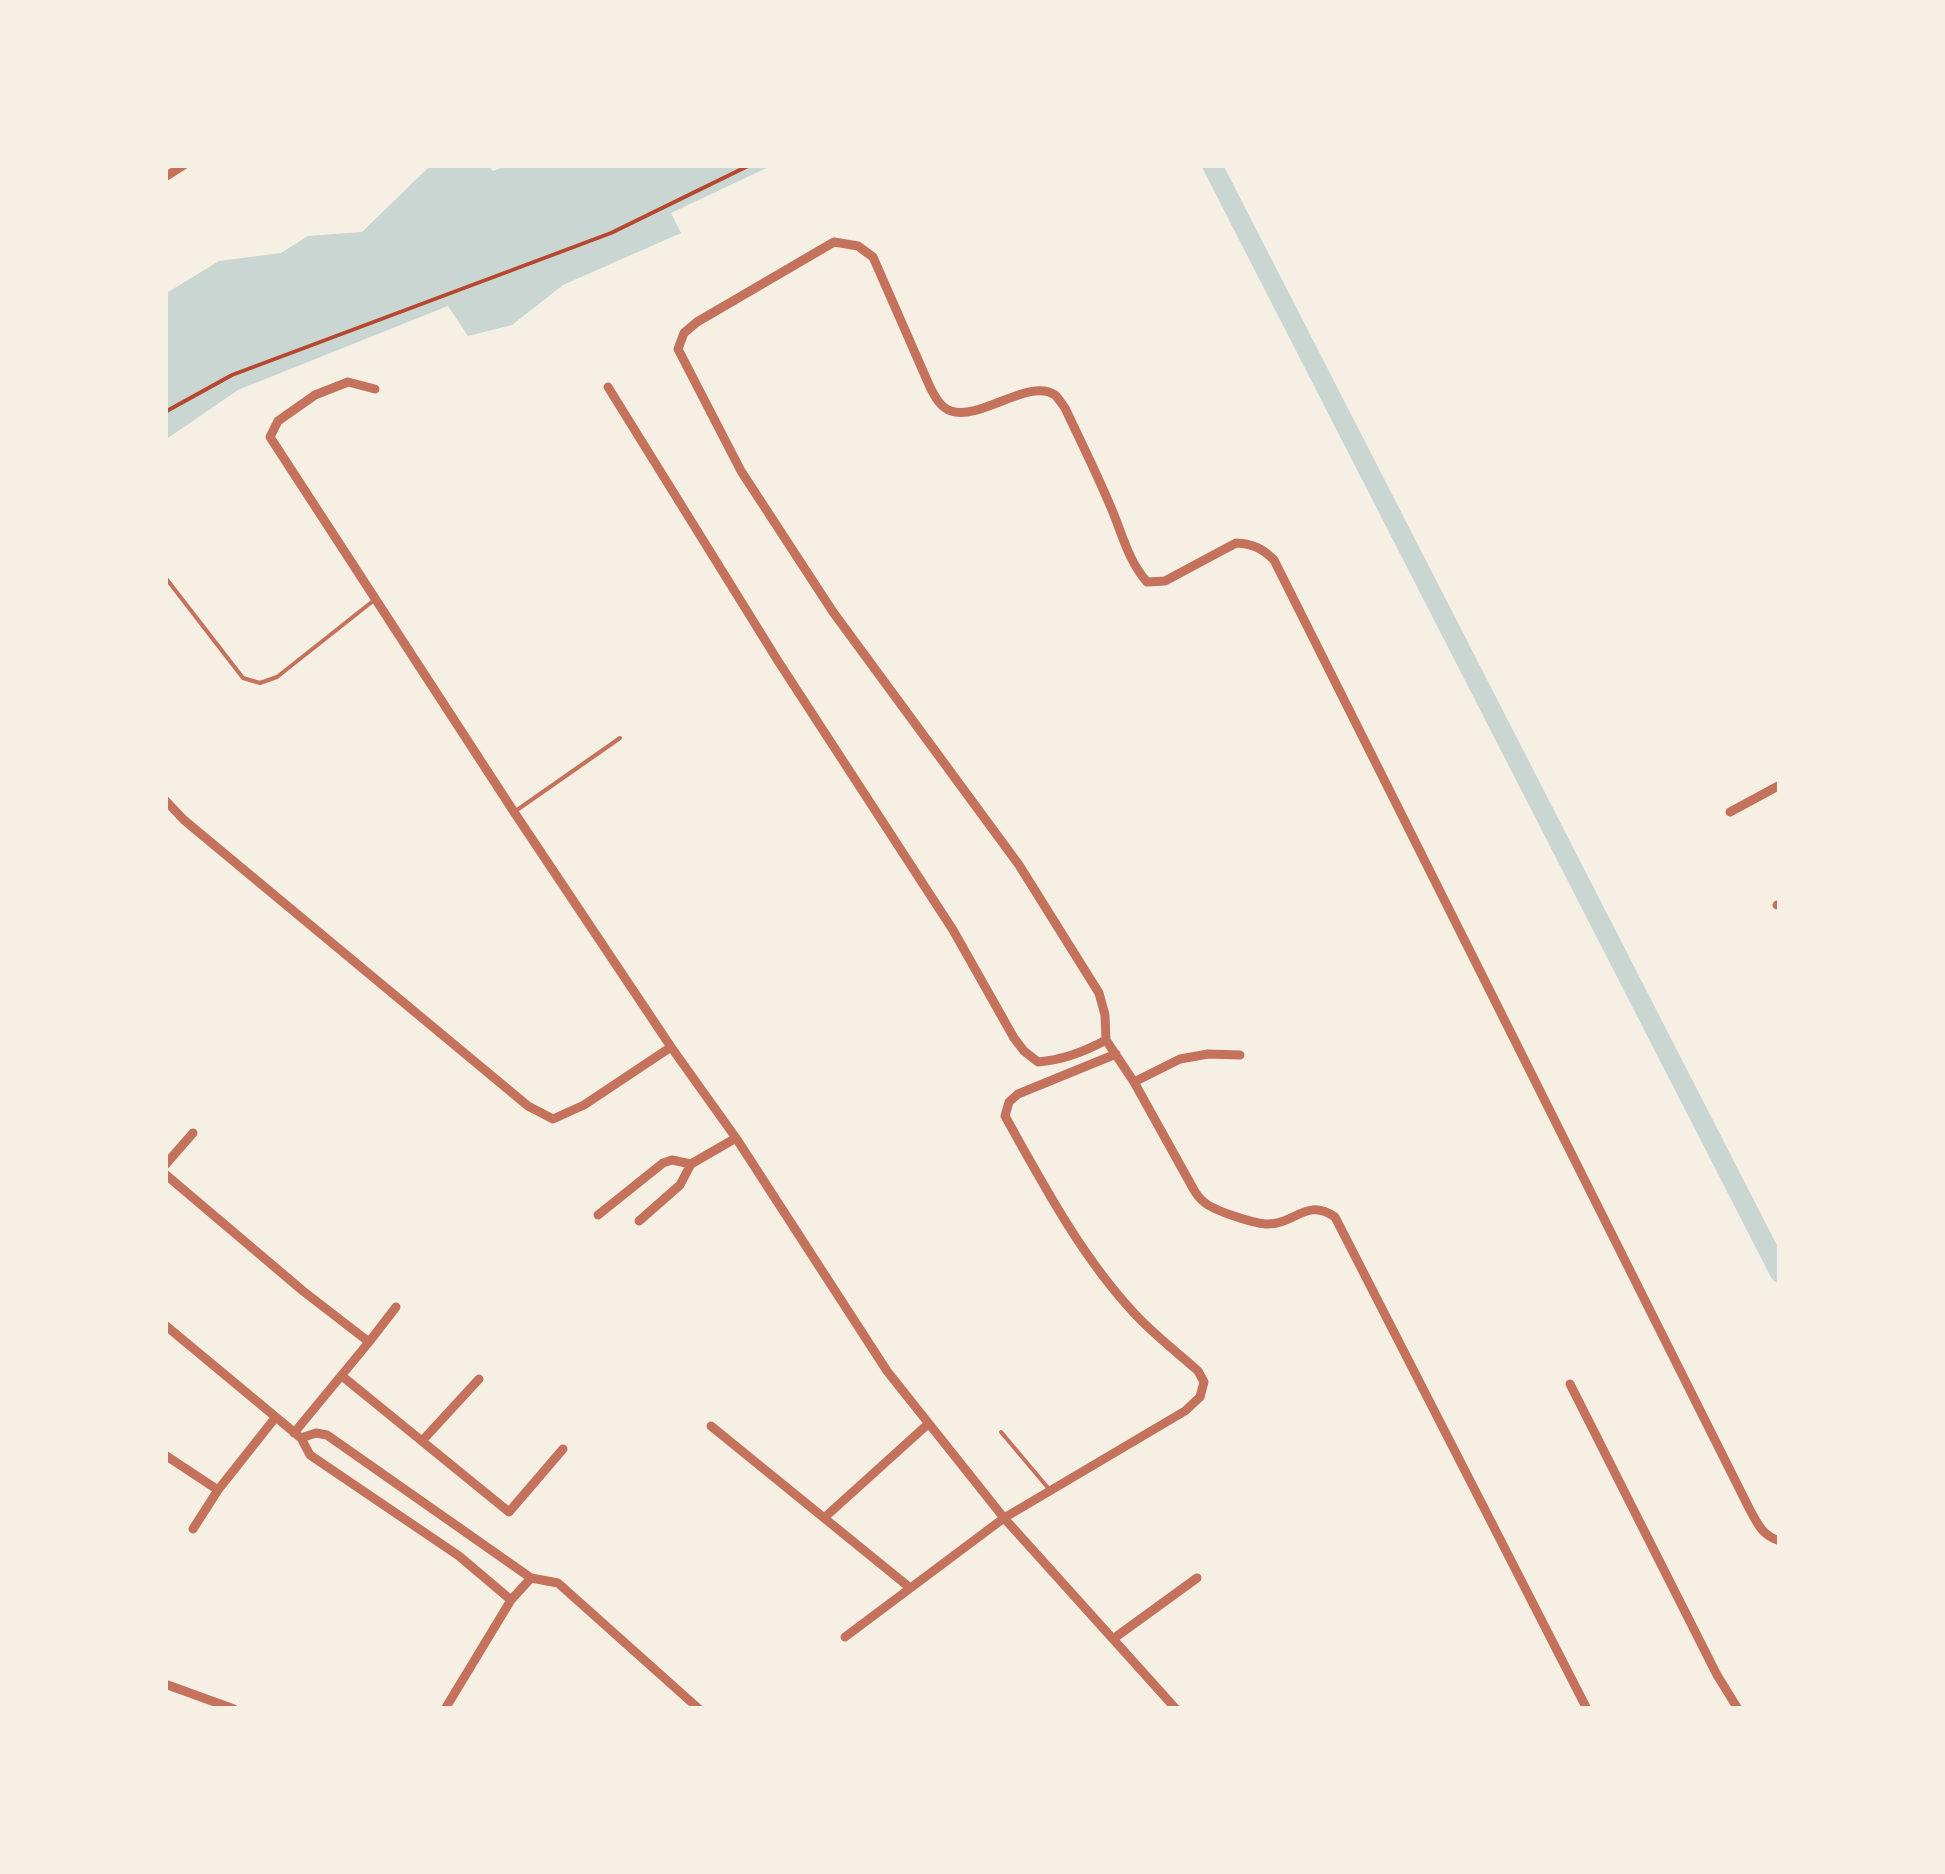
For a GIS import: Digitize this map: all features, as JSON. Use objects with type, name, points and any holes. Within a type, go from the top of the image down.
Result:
[{"type":"street","points":[[165,178],[184,165]]},
{"type":"street","points":[[1587,1709],[1336,1218],[1324,1210],[1312,1209],[1265,1224],[1202,1201],[1106,1040],[1099,993],[1020,865],[834,612],[741,472],[678,349],[684,333],[834,242],[858,246],[872,257],[930,387],[950,411],[964,412],[1041,390],[1054,395],[1066,408],[1125,548],[1148,582],[1165,581],[1236,544],[1261,548],[1274,560],[1760,1530],[1780,1541]]},
{"type":"street","points":[[376,388],[348,382],[315,395],[278,422],[270,436],[514,812],[736,1138],[887,1371],[1004,1518],[1176,1709]]},
{"type":"street","points":[[608,388],[778,661],[954,930],[1024,1051],[1038,1062],[1056,1060],[1106,1040]]},
{"type":"street","points":[[1730,812],[1780,785]]},
{"type":"street","points":[[165,800],[390,993],[528,1106],[553,1119],[584,1105],[671,1047]]},
{"type":"street","points":[[845,1637],[1004,1518],[1185,1410],[1200,1397],[1204,1382],[1198,1371],[1134,1314],[1091,1260],[1005,1116],[1009,1102],[1018,1094],[1116,1054]]},
{"type":"street","points":[[1134,1082],[1180,1059],[1208,1054],[1240,1055]]},
{"type":"street","points":[[165,1165],[193,1134]]},
{"type":"street","points":[[639,1221],[680,1186],[691,1164],[736,1138]]},
{"type":"street","points":[[598,1214],[663,1163],[672,1160],[691,1164]]},
{"type":"street","points":[[165,1174],[369,1342]]},
{"type":"street","points":[[297,1436],[396,1307]]},
{"type":"street","points":[[165,1325],[297,1436],[310,1455],[450,1550],[511,1600]]},
{"type":"street","points":[[342,1376],[509,1512],[563,1450]]},
{"type":"street","points":[[422,1441],[478,1379]]},
{"type":"street","points":[[1570,1384],[1717,1675],[1738,1709]]},
{"type":"street","points":[[193,1529],[218,1490],[276,1418]]},
{"type":"street","points":[[824,1518],[928,1424]]},
{"type":"street","points":[[711,1426],[909,1587]]},
{"type":"street","points":[[297,1436],[326,1435],[531,1578],[558,1583],[699,1709]]},
{"type":"street","points":[[165,1455],[218,1490]]},
{"type":"street","points":[[450,1550],[462,1530]]},
{"type":"street","points":[[445,1709],[511,1600],[531,1578]]},
{"type":"street","points":[[1113,1639],[1198,1578]]},
{"type":"street","points":[[165,1684],[234,1709]]},
{"type":"lane","points":[[165,577],[243,678],[260,683],[277,677],[376,598]]},
{"type":"lane","points":[[514,812],[620,738]]},
{"type":"lane","points":[[1001,1432],[1049,1489]]},
{"type":"path","points":[[165,412],[232,375],[611,233],[750,165]]},
{"type":"shaded area","points":[[431,165],[488,165],[493,171],[509,165],[773,165],[671,213],[681,233],[563,285],[512,325],[468,336],[448,306],[238,390],[165,440],[165,294],[219,261],[281,253],[308,236],[362,232]]},
{"type":"waterway","points":[[1212,165],[1780,1273]]}]
